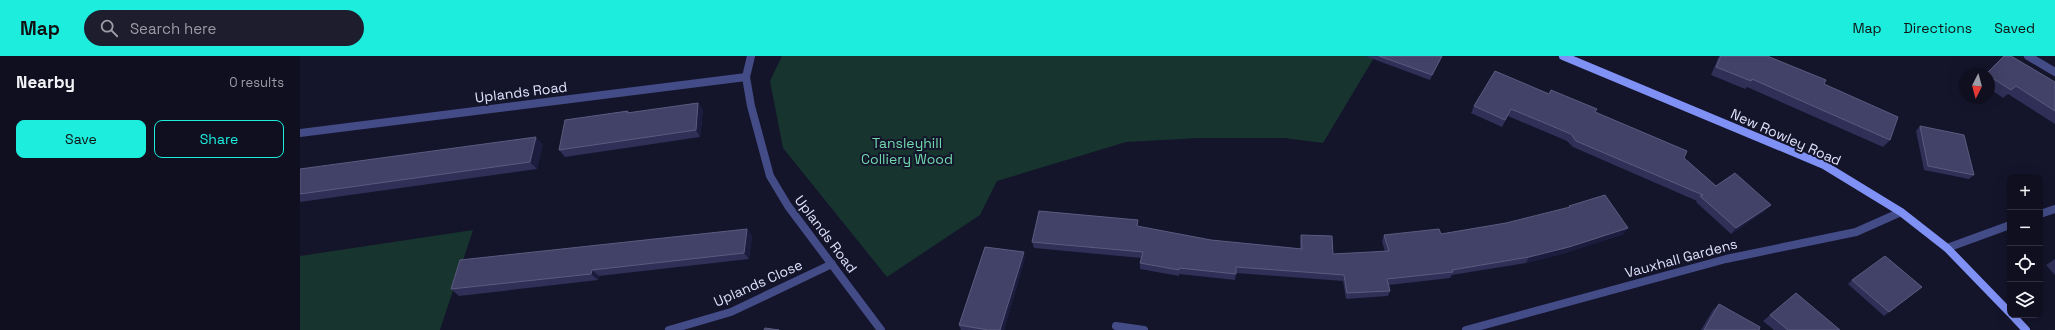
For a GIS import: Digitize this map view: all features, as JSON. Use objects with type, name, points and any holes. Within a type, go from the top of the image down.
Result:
[{"type":"main road","name":"New Rowley Road","points":[[1564,56],[1824,165],[1901,212],[1947,248],[2007,310]]},
{"type":"main road","points":[[2015,318],[2026,330]]},
{"type":"street","name":"Uplands Road","points":[[751,56],[746,77],[751,106],[770,176],[788,206],[881,330]]},
{"type":"street","points":[[2028,56],[2055,72]]},
{"type":"street","name":"Uplands Road","points":[[300,133],[746,77]]},
{"type":"street","points":[[2043,213],[2055,209]]},
{"type":"street","name":"Vauxhall Gardens","points":[[1466,330],[1726,259],[1856,232],[1901,212]]},
{"type":"street","points":[[1947,248],[2007,226]]},
{"type":"street","name":"Uplands Close","points":[[669,330],[731,312],[832,264]]},
{"type":"street","points":[[1116,326],[1144,330]]},
{"type":"green space","name":"Tansleyhill Colliery Wood","points":[[782,56],[1375,56],[1323,143],[1284,138],[1199,138],[1126,142],[997,181],[980,215],[887,277],[783,148],[770,81]]},
{"type":"green space","points":[[473,230],[440,330],[300,330],[300,256]]},
{"type":"building","points":[[1379,56],[1442,56],[1432,75]]},
{"type":"building","points":[[1721,56],[1767,56],[1826,80],[1824,84],[1898,117],[1890,140],[1752,79],[1751,81],[1716,67]]},
{"type":"building","points":[[2004,56],[2011,56],[2055,82],[2055,111],[2016,86],[2011,90],[1995,80],[1995,68],[1992,68]]},
{"type":"building","points":[[1495,71],[1549,94],[1551,90],[1597,109],[1595,112],[1687,151],[1684,158],[1716,186],[1735,173],[1771,205],[1736,228],[1700,196],[1703,195],[1576,141],[1571,134],[1511,109],[1505,120],[1474,106]]},
{"type":"building","points":[[698,103],[696,130],[559,150],[565,120]]},
{"type":"building","points":[[1920,126],[1964,135],[1974,175],[1928,166]]},
{"type":"building","points":[[536,137],[530,162],[300,194],[300,169]]},
{"type":"building","points":[[1605,195],[1628,228],[1569,247],[1529,257],[1452,270],[1453,272],[1387,279],[1390,291],[1347,293],[1344,275],[1236,267],[1236,274],[1179,268],[1179,270],[1140,263],[1143,252],[1032,242],[1039,211],[1138,220],[1137,226],[1211,240],[1302,249],[1301,235],[1332,236],[1333,254],[1389,251],[1384,235],[1439,229],[1441,234],[1506,223],[1570,207],[1569,206]]},
{"type":"building","points":[[747,229],[744,253],[592,270],[591,274],[451,289],[460,260]]},
{"type":"building","points":[[985,247],[1024,252],[1000,330],[988,330],[959,325]]},
{"type":"building","points":[[1885,256],[1922,287],[1889,312],[1852,280]]},
{"type":"building","points":[[1796,293],[1840,330],[1788,330],[1770,315]]},
{"type":"building","points":[[1719,304],[1760,327],[1759,330],[1704,330]]},
{"type":"building","points":[[765,328],[779,330],[764,330]]}]
